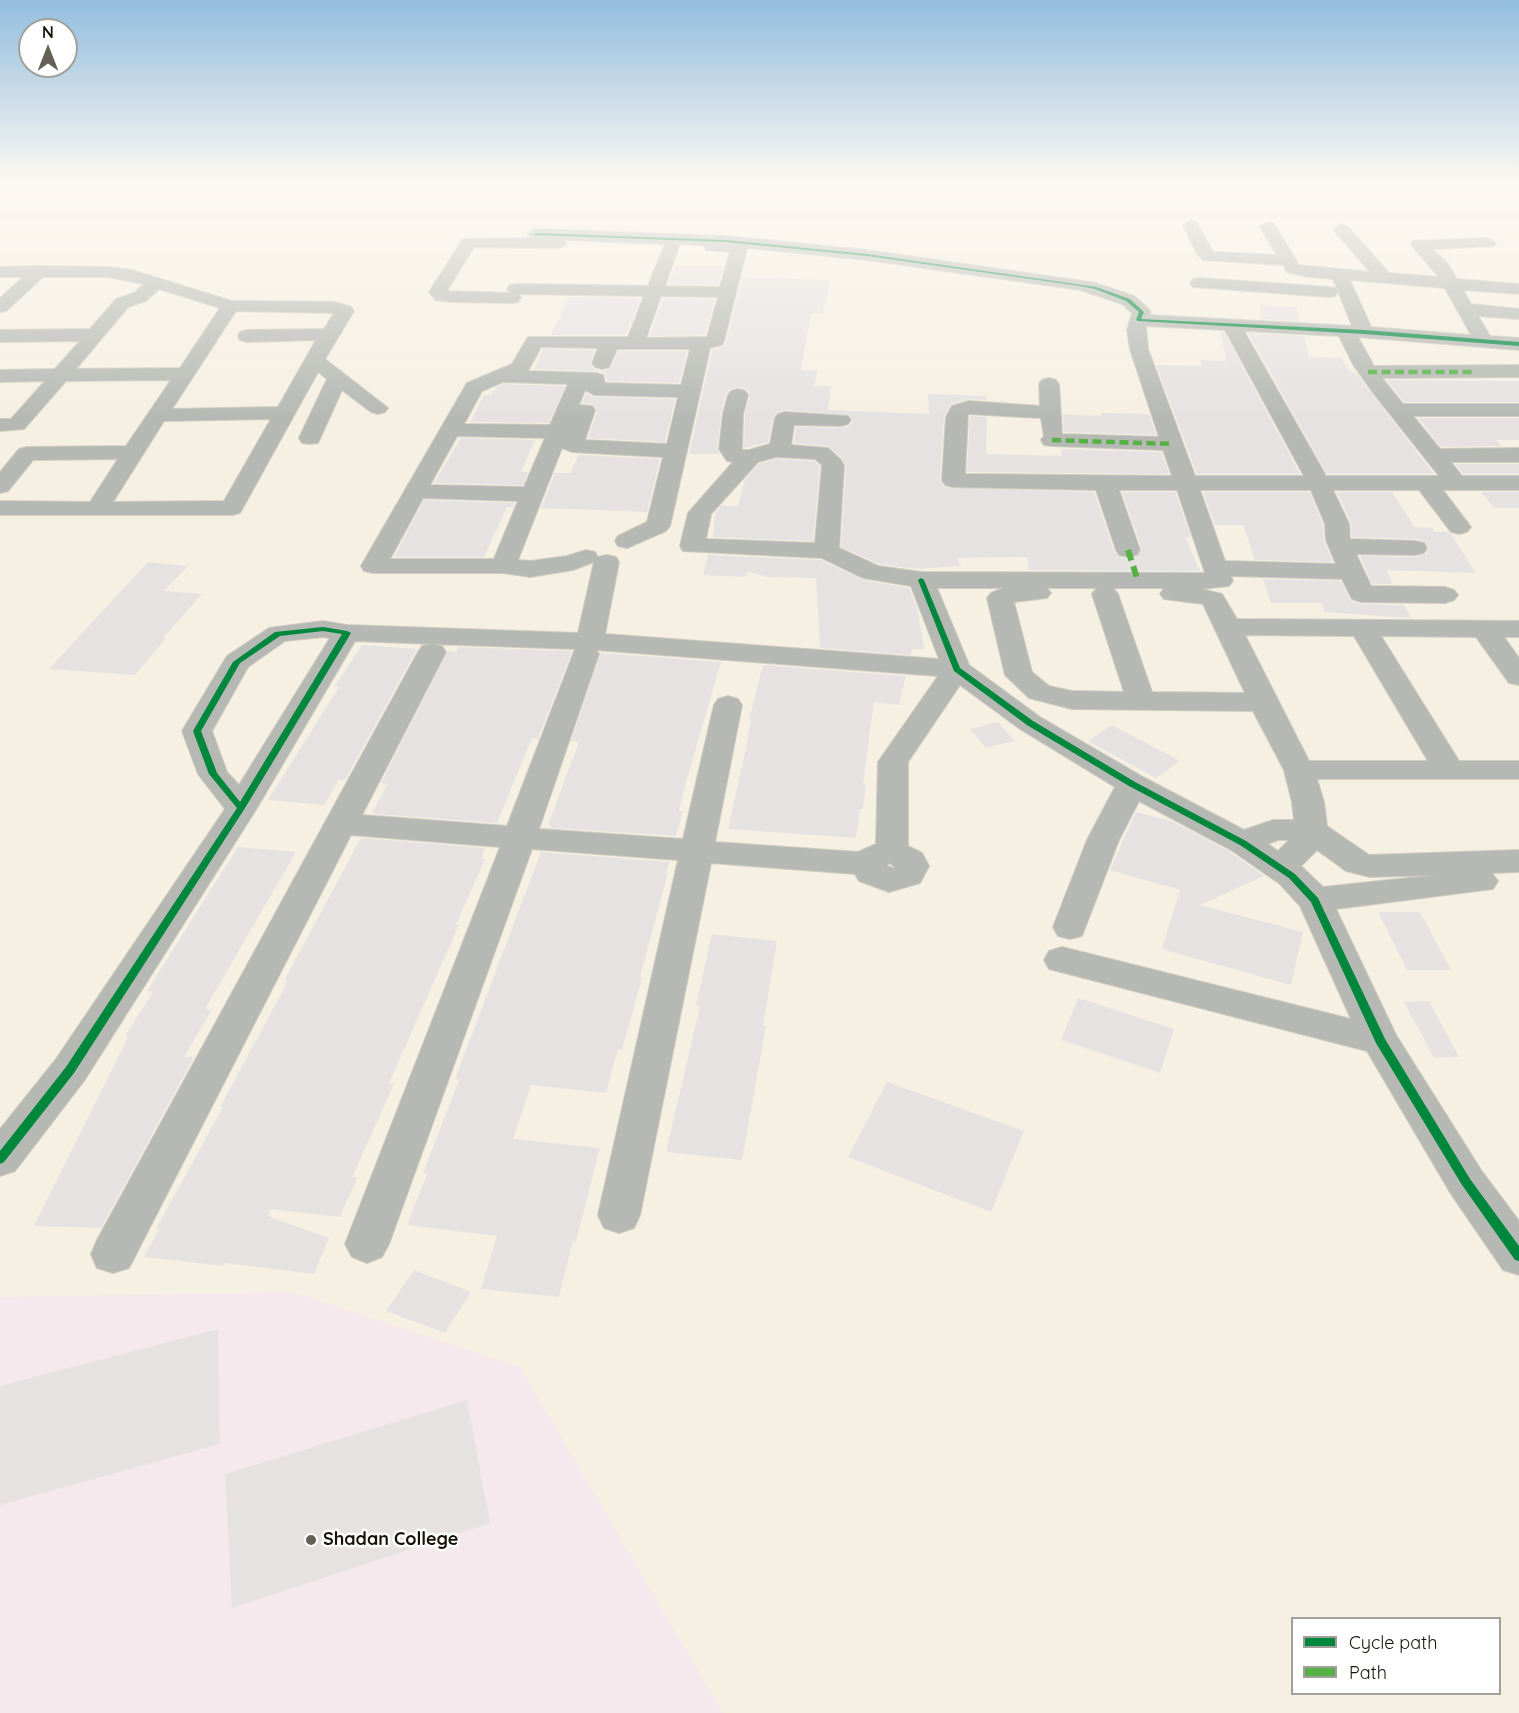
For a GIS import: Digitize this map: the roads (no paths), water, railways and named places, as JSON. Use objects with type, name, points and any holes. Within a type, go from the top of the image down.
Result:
[{"type":"street","points":[[459,258],[438,291],[442,296],[451,297],[521,279],[728,292]]},
{"type":"street","points":[[521,279],[529,258]]},
{"type":"street","points":[[503,566],[558,432],[590,382],[622,343],[650,288],[662,258]]},
{"type":"street","points":[[535,341],[701,344],[715,340],[737,258]]},
{"type":"street","points":[[692,546],[827,551],[872,573],[921,580],[1220,581],[1139,349],[1136,330],[1142,312],[1128,300],[1080,285],[888,258]]},
{"type":"street","points":[[1234,258],[1288,260],[1293,268],[1340,276],[1384,278],[1446,275],[1519,289]]},
{"type":"street","points":[[1366,258],[1384,278]]},
{"type":"street","points":[[1432,258],[1446,275],[1484,342]]},
{"type":"street","points":[[0,266],[132,275],[231,306],[343,309],[345,311],[314,360],[232,508],[0,508]]},
{"type":"street","points":[[0,272],[45,268]]},
{"type":"street","points":[[0,307],[45,268]]},
{"type":"street","points":[[1446,275],[1466,268]]},
{"type":"street","points":[[122,303],[111,297],[132,275]]},
{"type":"street","points":[[1340,276],[1348,293],[1355,332],[1368,372],[1396,411],[1456,483]]},
{"type":"street","points":[[521,279],[650,288]]},
{"type":"street","points":[[521,279],[553,299],[535,341],[520,368],[474,387],[374,566],[503,566],[530,569],[551,567],[573,563],[605,547],[648,533],[658,526],[701,344]]},
{"type":"street","points":[[0,444],[8,425],[61,375],[122,303],[140,297],[156,282]]},
{"type":"street","points":[[1198,284],[1348,293]]},
{"type":"street","points":[[97,509],[231,306]]},
{"type":"street","points":[[247,336],[266,306]]},
{"type":"street","points":[[1464,309],[1519,314]]},
{"type":"street","points":[[1138,320],[1355,332],[1484,342],[1515,348]]},
{"type":"street","points":[[1231,324],[1319,483],[1337,524],[1341,546],[1361,594],[1445,596]]},
{"type":"street","points":[[211,336],[329,334]]},
{"type":"street","points":[[0,336],[96,335]]},
{"type":"street","points":[[314,360],[378,408]]},
{"type":"street","points":[[1368,372],[1519,370]]},
{"type":"street","points":[[1475,372],[1494,390],[1518,406]]},
{"type":"street","points":[[0,376],[184,374]]},
{"type":"street","points":[[497,376],[688,392]]},
{"type":"street","points":[[310,438],[337,378]]},
{"type":"street","points":[[590,382],[572,446],[676,451]]},
{"type":"street","points":[[1049,384],[1054,483]]},
{"type":"street","points":[[1381,390],[1494,390]]},
{"type":"street","points":[[738,395],[733,414],[730,449],[735,456],[750,457],[775,450],[820,453],[833,465],[827,551]]},
{"type":"street","points":[[1396,411],[1518,406]]},
{"type":"street","points":[[1050,413],[969,407],[959,410],[956,417],[953,480],[1054,483],[1519,483]]},
{"type":"street","points":[[158,415],[284,413]]},
{"type":"street","points":[[775,450],[780,446],[785,418],[841,420]]},
{"type":"street","points":[[450,430],[558,432]]},
{"type":"street","points":[[1412,431],[1436,431]]},
{"type":"street","points":[[1052,440],[1173,444]]},
{"type":"street","points":[[0,453],[133,452]]},
{"type":"street","points":[[0,486],[27,454]]},
{"type":"street","points":[[1433,456],[1519,455]]},
{"type":"street","points":[[687,570],[700,513],[750,457]]},
{"type":"street","points":[[1105,483],[1128,550]]},
{"type":"street","points":[[1426,483],[1459,527]]},
{"type":"street","points":[[415,491],[532,494]]},
{"type":"street","points":[[1341,546],[1415,548]]},
{"type":"street","points":[[367,1244],[588,648],[605,547]]},
{"type":"street","points":[[1216,568],[1352,572]]},
{"type":"street","points":[[921,580],[957,669],[1024,718],[1132,784],[1243,843],[1292,876],[1315,900],[1380,1040],[1466,1182],[1519,1256]]},
{"type":"street","points":[[1267,709],[1141,701],[1072,700],[1039,692],[1018,675],[1000,598],[1012,593],[1203,596],[1213,599],[1299,770],[1308,802],[1311,830],[1303,846],[1280,868]]},
{"type":"street","points":[[1105,594],[1141,701]]},
{"type":"street","points":[[1228,627],[1519,629]]},
{"type":"street","points":[[1362,627],[1449,770]]},
{"type":"street","points":[[241,808],[213,774],[197,731],[237,662],[278,634],[323,629],[347,633],[957,669]]},
{"type":"street","points":[[1484,629],[1519,677]]},
{"type":"street","points":[[0,1159],[70,1070],[241,808],[347,633]]},
{"type":"street","points":[[113,1254],[432,652]]},
{"type":"street","points":[[341,824],[697,853],[880,858],[892,762],[957,669]]},
{"type":"street","points":[[619,1215],[728,705]]},
{"type":"street","points":[[1024,718],[1267,709]]},
{"type":"street","points":[[1299,770],[1519,770]]},
{"type":"street","points":[[1132,784],[1103,840],[1066,943],[1380,1040]]},
{"type":"street","points":[[1243,843],[1273,830],[1311,830],[1358,863],[1370,866],[1519,861]]},
{"type":"street","points":[[1315,900],[1519,877]]},
{"type":"place","name":"Shadan College","points":[[311,1540]]}]
